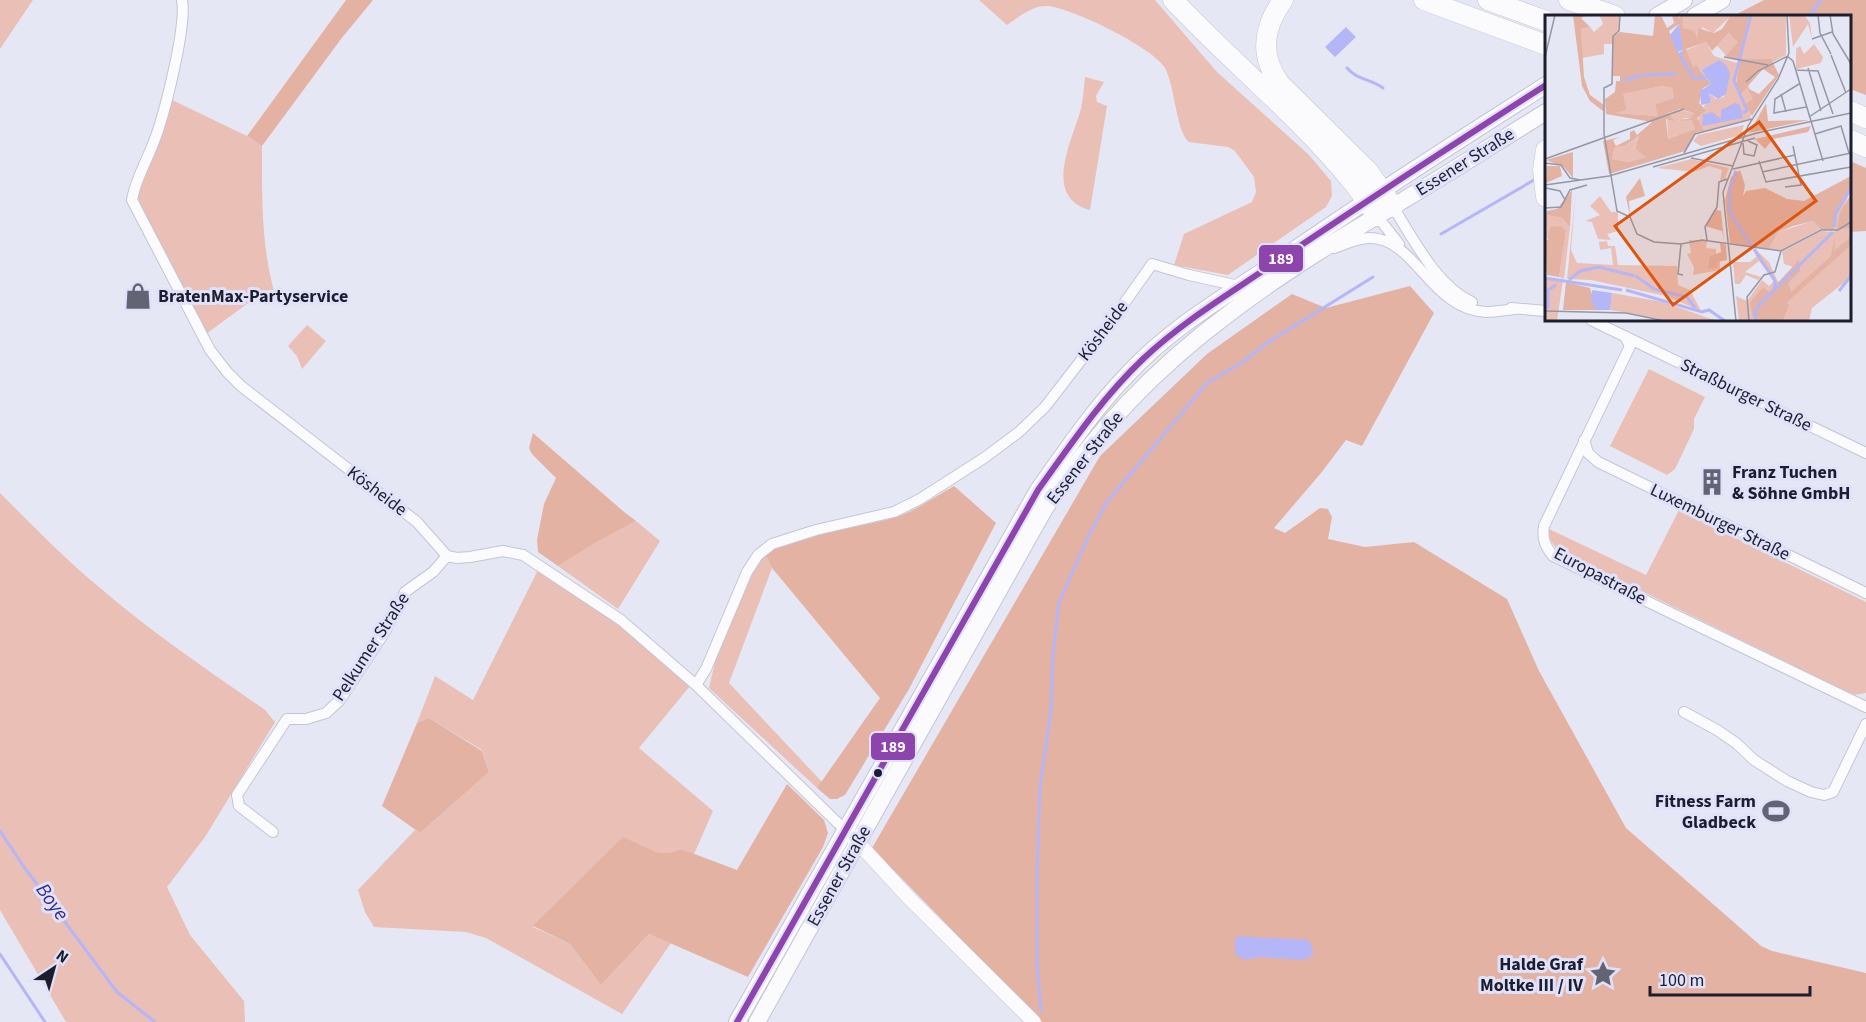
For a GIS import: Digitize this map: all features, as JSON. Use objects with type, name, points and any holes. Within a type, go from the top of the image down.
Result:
[{"type":"highway","points":[[1173,0],[1313,138],[1352,180],[1380,204]]},
{"type":"highway","points":[[1283,0],[1269,23],[1266,37],[1267,60],[1271,72],[1280,84],[1348,150],[1380,204]]},
{"type":"highway","points":[[1408,0],[1427,6],[1431,2],[1545,45]]},
{"type":"highway","points":[[1488,0],[1545,21]]},
{"type":"highway","points":[[1569,0],[1611,15]]},
{"type":"highway","points":[[1851,111],[1866,118]]},
{"type":"highway","points":[[1851,140],[1866,147]]},
{"type":"highway","points":[[1545,157],[1543,170],[1545,188]]},
{"type":"main road","points":[[1659,15],[1684,0]]},
{"type":"main road","points":[[1697,15],[1722,0]]},
{"type":"main road","name":"Essener Straße","points":[[757,1022],[1044,510],[1077,462],[1142,388],[1190,345],[1239,306],[1316,254],[1380,204],[1545,86]]},
{"type":"main road","name":"Essener Straße","points":[[737,1022],[1038,490],[1087,421],[1128,374],[1175,332],[1239,286],[1380,204],[1545,113]]},
{"type":"street","name":"Kösheide","points":[[182,0],[184,8],[177,50],[161,124],[132,200],[210,350],[227,372],[241,386],[417,522],[447,556]]},
{"type":"street","points":[[1380,204],[1404,251],[1445,295],[1462,305],[1486,312],[1515,309]]},
{"type":"street","points":[[1380,204],[1452,290],[1469,301],[1489,307],[1545,311]]},
{"type":"street","points":[[1316,254],[1367,238],[1388,241],[1404,251]]},
{"type":"street","name":"Kösheide","points":[[696,685],[706,669],[747,572],[758,555],[772,544],[816,530],[894,512],[920,499],[984,458],[1019,432],[1046,407],[1152,264],[1239,286]]},
{"type":"street","points":[[1593,321],[1625,336]]},
{"type":"street","name":"Europastraße","points":[[1625,336],[1630,346],[1544,526],[1542,535],[1546,547],[1553,556],[1866,707]]},
{"type":"street","name":"Straßburger Straße","points":[[1625,336],[1866,453]]},
{"type":"street","name":"Luxemburger Straße","points":[[1584,440],[1588,453],[1598,462],[1866,593]]},
{"type":"street","points":[[447,556],[470,557],[503,551],[523,555],[621,620],[696,685],[845,830],[908,897],[1034,1022]]},
{"type":"street","name":"Pelkumer Straße","points":[[273,832],[239,806],[237,795],[287,719],[306,719],[326,713],[340,700],[386,630],[405,592],[433,572],[447,556]]},
{"type":"street","points":[[1684,712],[1717,730],[1736,743],[1754,760],[1787,781],[1824,795],[1833,792],[1866,724]]},
{"type":"shaded area","points":[[0,0],[33,0],[0,49]]},
{"type":"shaded area","points":[[346,0],[373,0],[341,39],[262,146],[247,136]]},
{"type":"shaded area","points":[[979,0],[1155,0],[1217,72],[1309,155],[1331,181],[1332,196],[1326,207],[1228,275],[1174,265],[1184,234],[1252,202],[1256,192],[1254,177],[1235,151],[1228,147],[1189,142],[1181,129],[1165,68],[1158,60],[1129,40],[1093,21],[1048,6],[1031,9],[1007,25]]},
{"type":"shaded area","points":[[1764,0],[1866,0],[1866,95],[1851,89],[1851,15],[1735,15]]},
{"type":"shaded area","points":[[1085,77],[1104,82],[1096,96],[1097,102],[1107,106],[1090,210],[1075,203],[1067,193],[1064,181],[1067,152],[1081,109]]},
{"type":"shaded area","points":[[170,99],[247,136],[262,146],[262,204],[265,242],[276,298],[266,290],[206,334],[138,199],[140,186],[165,127]]},
{"type":"shaded area","points":[[1851,161],[1866,168],[1866,231],[1851,232]]},
{"type":"shaded area","points":[[1410,286],[1434,313],[1362,446],[1346,440],[1274,528],[1285,533],[1320,508],[1328,509],[1332,517],[1328,539],[1365,547],[1414,542],[1507,599],[1539,671],[1626,828],[1761,946],[1772,951],[1866,973],[1866,1022],[1042,1022],[872,848],[1100,456],[1207,354],[1292,294],[1326,308]]},
{"type":"shaded area","points":[[307,325],[326,341],[302,369],[297,356],[288,346]]},
{"type":"shaded area","points":[[1649,369],[1705,397],[1694,419],[1694,429],[1675,469],[1667,475],[1610,446]]},
{"type":"shaded area","points":[[533,433],[636,521],[558,566],[538,552],[537,540],[544,504],[556,478],[532,454],[529,448]]},
{"type":"shaded area","points":[[954,486],[996,523],[909,689],[845,795],[837,799],[830,799],[817,788],[880,698],[772,568],[765,554],[811,536],[900,516]]},
{"type":"shaded area","points":[[0,493],[61,553],[119,604],[180,651],[265,710],[275,722],[205,837],[167,887],[190,935],[244,1001],[245,1022],[66,1022],[0,910]]},
{"type":"shaded area","points":[[1679,510],[1866,602],[1866,693],[1853,695],[1560,551],[1553,544],[1550,536],[1549,529],[1646,575]]},
{"type":"shaded area","points":[[636,521],[660,541],[618,609],[558,566],[597,542]]},
{"type":"shaded area","points":[[765,554],[772,568],[729,683],[822,782],[817,788],[709,688],[716,658],[753,570]]},
{"type":"shaded area","points":[[538,570],[614,621],[690,686],[639,748],[713,811],[694,854],[681,849],[670,853],[656,852],[623,838],[533,927],[570,944],[601,985],[649,934],[671,943],[622,1014],[486,938],[466,932],[374,927],[365,912],[358,890],[415,830],[420,833],[489,772],[482,750],[429,718],[417,723],[435,676],[473,700]]},
{"type":"shaded area","points":[[429,718],[482,751],[489,772],[420,833],[382,806],[417,723]]},
{"type":"shaded area","points":[[787,784],[824,820],[828,833],[823,847],[748,977],[649,934],[601,985],[570,944],[533,926],[623,837],[656,852],[670,853],[681,849],[737,870]]},
{"type":"water","points":[[1346,27],[1356,37],[1335,57],[1325,47]]},
{"type":"water","points":[[1238,936],[1309,940],[1313,953],[1309,958],[1301,960],[1260,957],[1246,960],[1237,956],[1236,953],[1235,943]]},
{"type":"waterway","points":[[1810,15],[1821,0]]},
{"type":"waterway","points":[[1347,68],[1355,75],[1383,88]]},
{"type":"waterway","points":[[1441,234],[1534,180]]},
{"type":"waterway","points":[[1041,1011],[1037,963],[1037,871],[1040,787],[1051,710],[1053,654],[1059,602],[1090,533],[1107,502],[1207,383],[1373,277]]},
{"type":"waterway","name":"Boye","points":[[0,831],[117,992],[155,1022]]},
{"type":"waterway","name":"Boye","points":[[0,954],[45,1022]]},
{"type":"transit line","name":"189","points":[[737,1022],[1038,490],[1114,389],[1158,345],[1208,308],[1545,86]]},
{"type":"place","name":"BratenMax-Partyservice","points":[[138,296]]},
{"type":"place","name":"Franz Tuchen & Söhne GmbH","points":[[1712,482]]},
{"type":"place","name":"Fitness Farm Gladbeck","points":[[1776,811]]},
{"type":"place","name":"Halde Graf Moltke III / IV","points":[[1603,974]]}]
